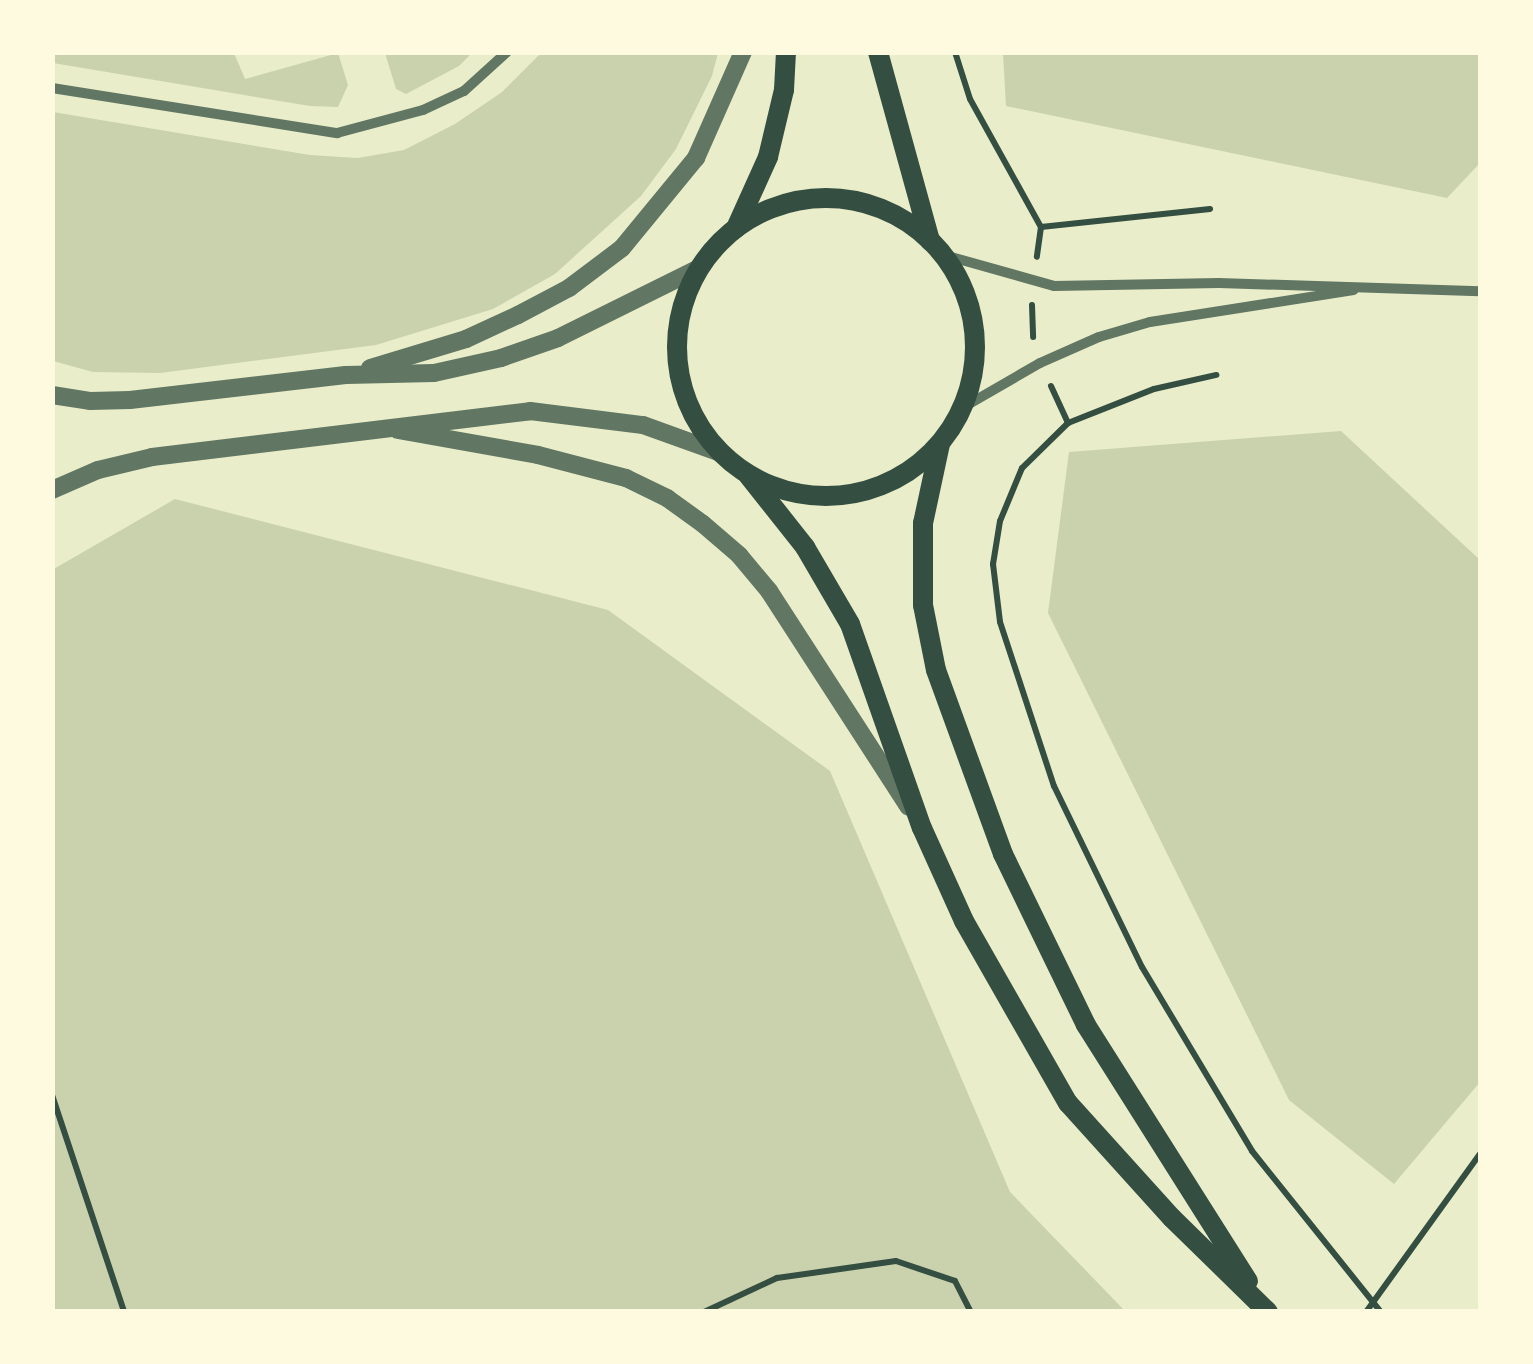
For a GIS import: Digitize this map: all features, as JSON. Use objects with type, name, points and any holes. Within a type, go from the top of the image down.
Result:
[{"type":"main road","points":[[786,52],[784,90],[768,157],[736,228],[699,268],[680,318],[677,359],[694,417],[718,452],[748,475],[805,548],[850,624],[922,828],[964,922],[1068,1103],[1172,1218],[1267,1310]]},
{"type":"main road","points":[[878,52],[937,249]]},
{"type":"main road","points":[[736,228],[792,202],[844,199],[886,211],[937,249],[956,274],[973,321],[974,366],[962,408],[940,444],[911,470],[880,487],[847,496],[807,496],[748,475]]},
{"type":"main road","points":[[940,444],[924,523],[923,605],[936,670],[1003,854],[1086,1026],[1267,1310]]},
{"type":"street","points":[[52,88],[336,132],[424,110],[464,91],[507,52]]},
{"type":"street","points":[[346,375],[466,339],[569,288],[622,248],[696,158],[743,52]]},
{"type":"street","points":[[937,249],[1034,284],[1380,286],[1480,291]]},
{"type":"street","points":[[52,395],[90,401],[130,400],[346,375],[434,372],[501,358],[558,338],[699,268]]},
{"type":"street","points":[[962,408],[1040,363],[1098,337],[1150,322],[1380,286]]},
{"type":"street","points":[[52,490],[98,470],[152,457],[530,411],[643,425],[718,452]]},
{"type":"street","points":[[398,430],[538,454],[626,478],[667,498],[703,524],[739,555],[769,591],[922,828]]},
{"type":"path","points":[[955,52],[970,100],[1041,228],[1031,314],[1040,363],[1068,422]]},
{"type":"path","points":[[1041,228],[1210,209]]},
{"type":"path","points":[[1216,375],[1154,388],[1068,422],[1022,468],[1000,521],[994,564],[1000,622],[1054,786],[1142,967],[1252,1151],[1381,1312]]},
{"type":"path","points":[[52,1094],[124,1312]]},
{"type":"path","points":[[1366,1312],[1480,1154]]},
{"type":"path","points":[[704,1312],[777,1278],[896,1260],[955,1281],[970,1312]]},
{"type":"green space","points":[[385,52],[472,53],[459,66],[406,94],[396,89]]},
{"type":"green space","points":[[52,53],[234,53],[245,79],[338,53],[348,85],[338,107],[310,106],[53,63]]},
{"type":"green space","points":[[541,53],[718,53],[712,76],[676,149],[641,196],[555,274],[493,309],[376,345],[160,373],[93,372],[53,361],[53,112],[310,155],[358,158],[404,150],[455,124],[502,92]]},
{"type":"green space","points":[[1003,53],[1480,53],[1480,163],[1447,198],[1006,106]]},
{"type":"green space","points":[[1341,431],[1480,560],[1480,1082],[1394,1184],[1289,1100],[1048,613],[1069,452]]},
{"type":"green space","points":[[175,499],[608,610],[830,771],[1010,1192],[1125,1311],[53,1311],[52,570]]}]
